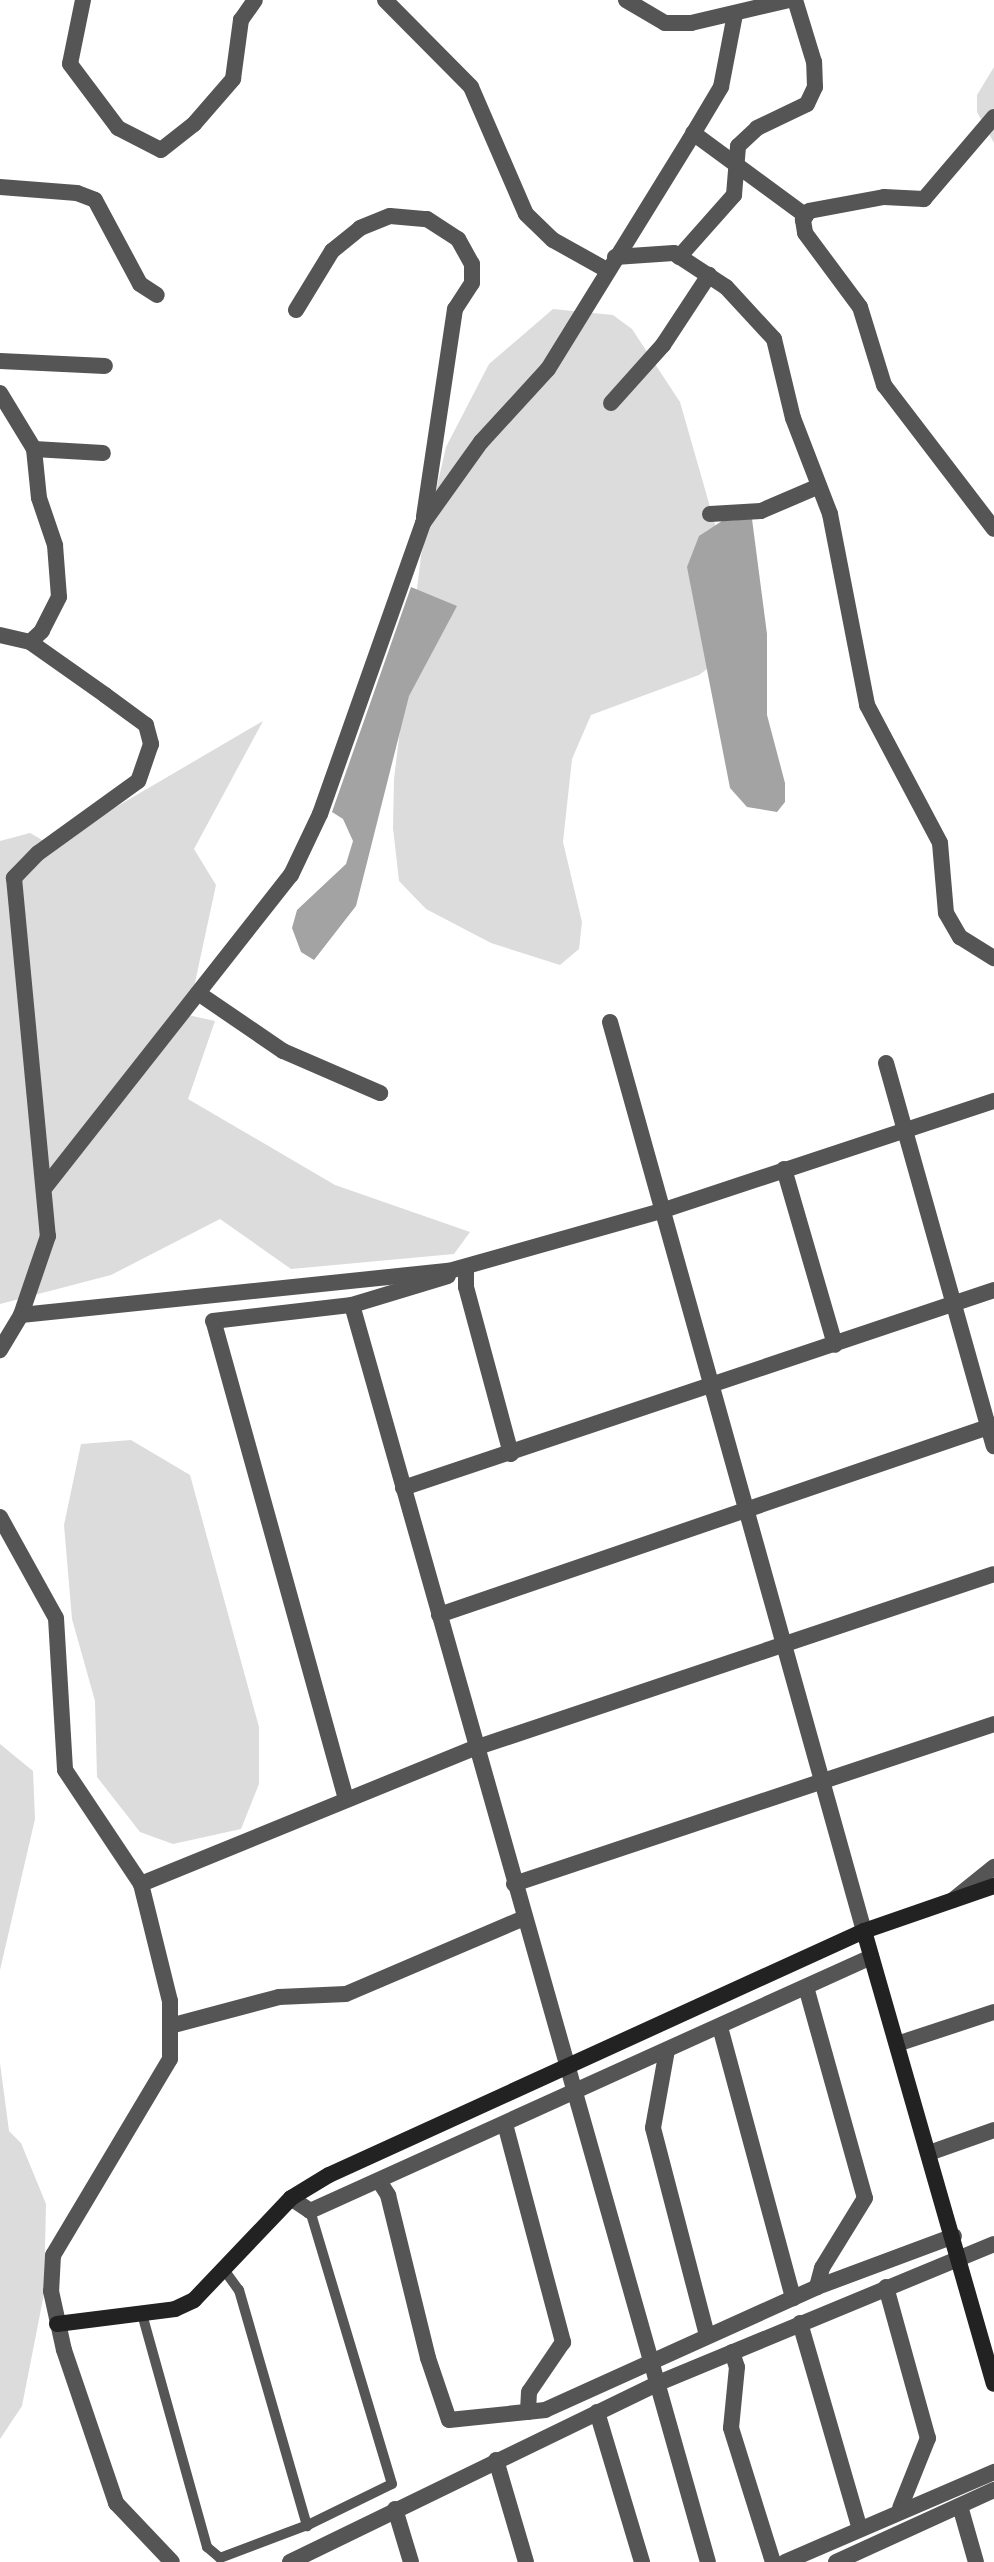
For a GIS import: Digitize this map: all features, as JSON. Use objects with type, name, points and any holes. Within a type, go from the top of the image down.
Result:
[{"type":"street","points":[[83,0],[70,64],[118,128],[161,150],[194,124],[233,79],[241,20],[255,0]]},
{"type":"street","points":[[385,0],[471,87],[526,214],[553,240],[611,264],[679,257],[709,275],[758,316],[774,339],[793,418],[830,514],[867,705],[940,843],[946,913],[960,937],[994,958]]},
{"type":"street","points":[[626,0],[665,23],[735,14],[792,0],[814,62],[815,87],[807,104],[757,128],[738,146],[733,160],[734,195],[679,257]]},
{"type":"street","points":[[423,523],[481,442],[548,369],[693,133],[721,87],[735,14]]},
{"type":"street","points":[[693,133],[733,160],[746,175],[806,216],[884,197],[924,199],[994,117]]},
{"type":"street","points":[[0,187],[77,193],[95,200],[140,284],[157,295]]},
{"type":"street","points":[[46,1186],[291,875],[320,814],[423,523],[455,309],[472,283],[472,264],[458,239],[427,219],[390,216],[360,228],[332,251],[296,310]]},
{"type":"street","points":[[806,216],[805,233],[860,307],[884,385],[994,529]]},
{"type":"street","points":[[611,403],[663,345],[709,275]]},
{"type":"street","points":[[0,361],[105,366]]},
{"type":"street","points":[[0,393],[34,449],[39,498],[55,545],[59,597],[42,631],[30,642]]},
{"type":"street","points":[[34,449],[103,453]]},
{"type":"street","points":[[710,514],[761,511],[819,486]]},
{"type":"street","points":[[0,635],[30,642],[146,725],[151,744],[138,781],[38,853],[14,878],[46,1186],[48,1236],[21,1315],[0,1350]]},
{"type":"street","points":[[198,993],[283,1051],[380,1093]]},
{"type":"street","points":[[610,1022],[871,1957],[993,2375]]},
{"type":"street","points":[[886,1063],[991,1426],[994,1446]]},
{"type":"street","points":[[21,1315],[449,1271],[661,1211],[994,1101]]},
{"type":"street","points":[[784,1169],[835,1345]]},
{"type":"street","points":[[466,1267],[466,1287],[511,1454]]},
{"type":"street","points":[[346,1799],[213,1321],[352,1305],[448,1279],[449,1271]]},
{"type":"street","points":[[403,1488],[994,1290]]},
{"type":"street","points":[[352,1305],[564,2068],[708,2562]]},
{"type":"street","points":[[439,1615],[991,1426]]},
{"type":"street","points":[[0,1517],[56,1618],[65,1770],[141,1884],[170,2001],[170,2059],[53,2255],[51,2291],[57,2324],[116,2503],[172,2562]]},
{"type":"street","points":[[141,1884],[475,1748],[994,1574]]},
{"type":"street","points":[[514,1884],[994,1724]]},
{"type":"street","points":[[953,1900],[994,1867]]},
{"type":"street","points":[[57,2324],[142,2314],[194,2300],[222,2267],[291,2198],[329,2175],[864,1931],[994,1886]]},
{"type":"street","points":[[170,2026],[279,1997],[346,1994],[524,1918]]},
{"type":"street","points":[[291,2198],[310,2211],[871,1957]]},
{"type":"street","points":[[806,1987],[865,2198],[822,2268],[817,2287]]},
{"type":"street","points":[[897,2044],[994,2012]]},
{"type":"street","points":[[720,2027],[793,2298]]},
{"type":"street","points":[[667,2050],[653,2128],[707,2335]]},
{"type":"street","points":[[505,2124],[563,2342],[529,2392],[528,2412]]},
{"type":"street","points":[[929,2153],[994,2130]]},
{"type":"street","points":[[379,2181],[388,2195],[428,2358],[449,2420],[545,2410],[817,2287],[954,2236]]},
{"type":"street","points":[[290,2562],[656,2384],[994,2244]]},
{"type":"street","points":[[886,2287],[928,2438],[900,2508]]},
{"type":"street","points":[[800,2323],[859,2526]]},
{"type":"street","points":[[732,2352],[737,2367],[731,2428],[773,2562]]},
{"type":"street","points":[[597,2412],[642,2562]]},
{"type":"street","points":[[496,2460],[526,2562]]},
{"type":"street","points":[[785,2562],[900,2508],[994,2472]]},
{"type":"street","points":[[836,2562],[872,2554],[994,2490]]},
{"type":"street","points":[[960,2506],[976,2562]]},
{"type":"street","points":[[395,2509],[411,2562]]},
{"type":"lane","points":[[142,2314],[207,2547],[220,2558],[307,2526],[392,2484],[310,2211]]},
{"type":"lane","points":[[222,2267],[239,2290],[307,2526]]},
{"type":"shaded area","points":[[994,67],[994,143],[977,112],[977,95]]},
{"type":"shaded area","points":[[553,309],[613,315],[632,329],[680,402],[721,545],[727,654],[699,675],[591,715],[572,759],[563,842],[582,922],[579,949],[560,965],[491,943],[426,909],[399,881],[393,828],[394,779],[421,556],[446,447],[489,364]]},
{"type":"shaded area","points":[[752,519],[767,634],[767,715],[785,783],[785,802],[777,812],[747,807],[730,788],[687,567],[699,536],[722,521]]},
{"type":"shaded area","points":[[411,587],[457,606],[409,696],[356,906],[314,960],[301,952],[292,928],[297,910],[346,864],[353,841],[343,819],[332,812]]},
{"type":"shaded area","points":[[263,721],[194,849],[216,885],[188,1015],[215,1021],[188,1099],[335,1185],[470,1232],[454,1254],[291,1269],[220,1219],[111,1275],[0,1304],[0,841],[30,833],[51,845]]},
{"type":"shaded area","points":[[131,1440],[190,1475],[259,1727],[259,1784],[241,1829],[173,1844],[140,1832],[97,1777],[95,1701],[72,1619],[64,1525],[81,1444]]},
{"type":"shaded area","points":[[0,1744],[33,1771],[35,1819],[0,1970]]},
{"type":"shaded area","points":[[0,2063],[9,2131],[21,2143],[46,2204],[44,2294],[22,2406],[0,2439]]}]
